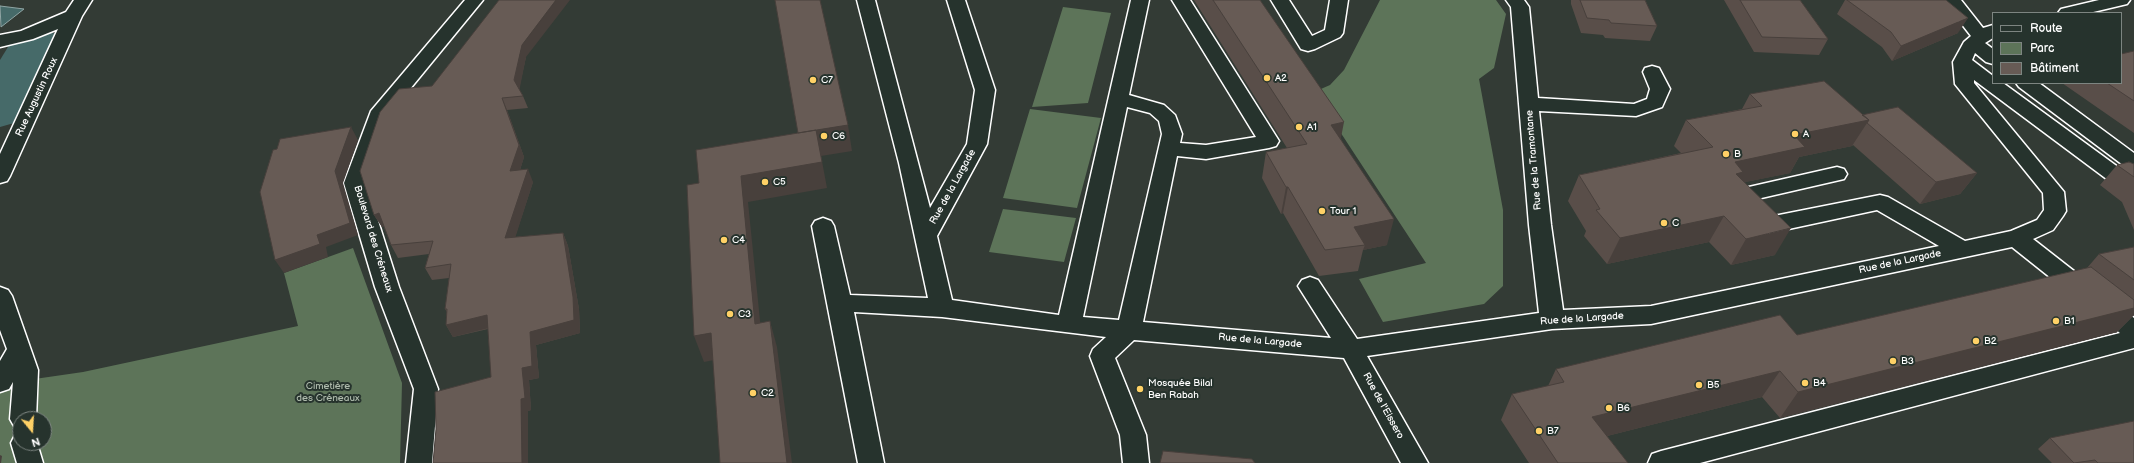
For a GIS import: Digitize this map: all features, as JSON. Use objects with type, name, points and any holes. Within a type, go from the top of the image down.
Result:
[{"type":"street","name":"Boulevard des Créneaux","points":[[419,463],[426,389],[387,287],[355,182],[378,115],[474,0]]},
{"type":"street","name":"Rue de la Largade","points":[[866,0],[926,235],[942,308],[1069,325],[1351,349],[1552,320],[1651,316],[2016,238],[2045,225],[2055,211],[2053,192],[1965,84],[1962,62]]},
{"type":"street","name":"Rue de la Largade","points":[[926,235],[977,144],[985,90],[956,0]]},
{"type":"street","points":[[1069,325],[1140,0]]},
{"type":"street","points":[[1168,149],[1206,152],[1269,141],[1181,0]]},
{"type":"street","points":[[1280,0],[1308,45],[1334,33],[1339,0]]},
{"type":"street","name":"Rue de la Tramontane","points":[[1515,0],[1520,7],[1540,225],[1552,320]]},
{"type":"street","points":[[1952,0],[1982,37],[1992,56]]},
{"type":"street","points":[[2071,12],[2120,0],[2134,8]]},
{"type":"street","name":"Rue Augustin Roux","points":[[0,41],[27,35],[54,25],[78,8]]},
{"type":"street","name":"Rue Augustin Roux","points":[[0,176],[78,8]]},
{"type":"street","points":[[1982,37],[1962,62],[2114,175],[2134,182]]},
{"type":"street","points":[[1529,104],[1636,110],[1655,103],[1660,89],[1652,72]]},
{"type":"street","points":[[2027,84],[2134,163]]},
{"type":"street","points":[[1119,98],[1157,109],[1168,119],[1172,134],[1129,330],[1102,356],[1133,434],[1136,463]]},
{"type":"street","points":[[1837,174],[1740,196],[1770,225],[1880,202],[1961,249]]},
{"type":"street","points":[[823,226],[840,302],[871,463]]},
{"type":"street","points":[[2016,238],[2134,331]]},
{"type":"street","name":"Rue de l'Eissero","points":[[1310,286],[1351,349],[1415,463]]},
{"type":"street","points":[[0,296],[26,370],[23,411]]},
{"type":"street","points":[[840,302],[942,308]]},
{"type":"street","points":[[1661,462],[2134,339]]},
{"type":"street","points":[[0,382],[19,350]]},
{"type":"street","points":[[26,451],[30,463]]},
{"type":"green space","points":[[1380,0],[1496,0],[1506,14],[1494,68],[1479,79],[1503,210],[1503,286],[1484,304],[1383,322],[1359,279],[1426,263],[1314,92],[1330,85],[1344,70]]},
{"type":"green space","points":[[1063,7],[1111,13],[1088,103],[1032,107]]},
{"type":"green space","points":[[1030,109],[1101,118],[1077,208],[1003,198]]},
{"type":"green space","points":[[1003,209],[1076,218],[1064,262],[989,252]]},
{"type":"green space","name":"Cimetière des Créneaux","points":[[353,248],[402,383],[400,463],[0,463],[0,384],[83,372],[298,326],[284,273]]},
{"type":"water","points":[[0,6],[24,9],[1,27]]},
{"type":"building","points":[[499,0],[556,0],[522,45],[514,80],[523,96],[502,98],[519,145],[510,171],[528,169],[505,238],[563,233],[573,297],[574,320],[530,332],[532,366],[522,368],[525,398],[521,399],[522,463],[433,463],[436,429],[435,392],[491,377],[487,315],[446,325],[447,309],[445,309],[451,264],[425,268],[433,241],[391,245],[379,213],[374,215],[360,171],[380,112],[399,89],[432,86]]},
{"type":"building","points":[[775,0],[820,0],[848,125],[816,130],[822,162],[741,176],[755,324],[770,321],[787,463],[720,463],[711,333],[694,336],[687,185],[699,183],[696,150],[798,133]]},
{"type":"building","points":[[1213,0],[1260,0],[1344,122],[1331,125],[1394,219],[1354,227],[1365,245],[1325,250],[1266,152],[1307,144]]},
{"type":"building","points":[[1580,0],[1645,0],[1657,26],[1611,23],[1609,20],[1587,18]]},
{"type":"building","points":[[1740,0],[1800,0],[1828,39],[1762,37]]},
{"type":"building","points":[[1847,0],[1946,0],[1968,18],[1901,46],[1891,32]]},
{"type":"building","points":[[2134,51],[2134,101],[2108,84],[2122,84],[2122,54]]},
{"type":"building","points":[[1824,81],[1869,120],[1794,135],[1805,147],[1735,162],[1743,172],[1736,174],[1791,228],[1746,239],[1724,216],[1620,238],[1596,210],[1600,209],[1579,175],[1713,147],[1686,120],[1762,106],[1750,94]]},
{"type":"building","points":[[1898,107],[1977,173],[1936,182],[1867,123],[1869,120],[1862,115]]},
{"type":"building","points":[[351,127],[335,171],[350,223],[317,235],[320,244],[275,260],[260,192],[273,150],[277,149],[280,139]]},
{"type":"building","points":[[2129,162],[2134,164],[2134,177],[2117,165]]},
{"type":"building","points":[[2134,247],[2134,280],[2099,254]]},
{"type":"building","points":[[2091,267],[2134,300],[2134,308],[1798,392],[1780,371],[1592,417],[1628,463],[1558,463],[1512,394],[1564,382],[1556,369],[1780,315],[1797,335]]},
{"type":"building","points":[[2134,421],[2134,463],[2098,463],[2095,460],[2074,463],[2050,438]]},
{"type":"building","points":[[1163,451],[1252,459],[1255,463],[1160,463]]},
{"type":"waterway","points":[[0,108],[36,46]]},
{"type":"place","name":"A2","points":[[1267,78]]},
{"type":"place","name":"C7","points":[[813,80]]},
{"type":"place","name":"A1","points":[[1299,127]]},
{"type":"place","name":"A","points":[[1795,134]]},
{"type":"place","name":"C6","points":[[824,136]]},
{"type":"place","name":"B","points":[[1726,154]]},
{"type":"place","name":"C5","points":[[765,182]]},
{"type":"place","name":"Tour 1","points":[[1322,211]]},
{"type":"place","name":"C","points":[[1664,223]]},
{"type":"place","name":"C4","points":[[724,240]]},
{"type":"place","name":"C3","points":[[730,314]]},
{"type":"place","name":"B1","points":[[2056,321]]},
{"type":"place","name":"B2","points":[[1976,341]]},
{"type":"place","name":"B3","points":[[1893,361]]},
{"type":"place","name":"B4","points":[[1805,383]]},
{"type":"place","name":"B5","points":[[1699,385]]},
{"type":"place","name":"Mosquée Bilal Ben Rabah","points":[[1140,389]]},
{"type":"place","name":"C2","points":[[753,393]]},
{"type":"place","name":"B6","points":[[1609,408]]},
{"type":"place","name":"B7","points":[[1539,431]]}]
